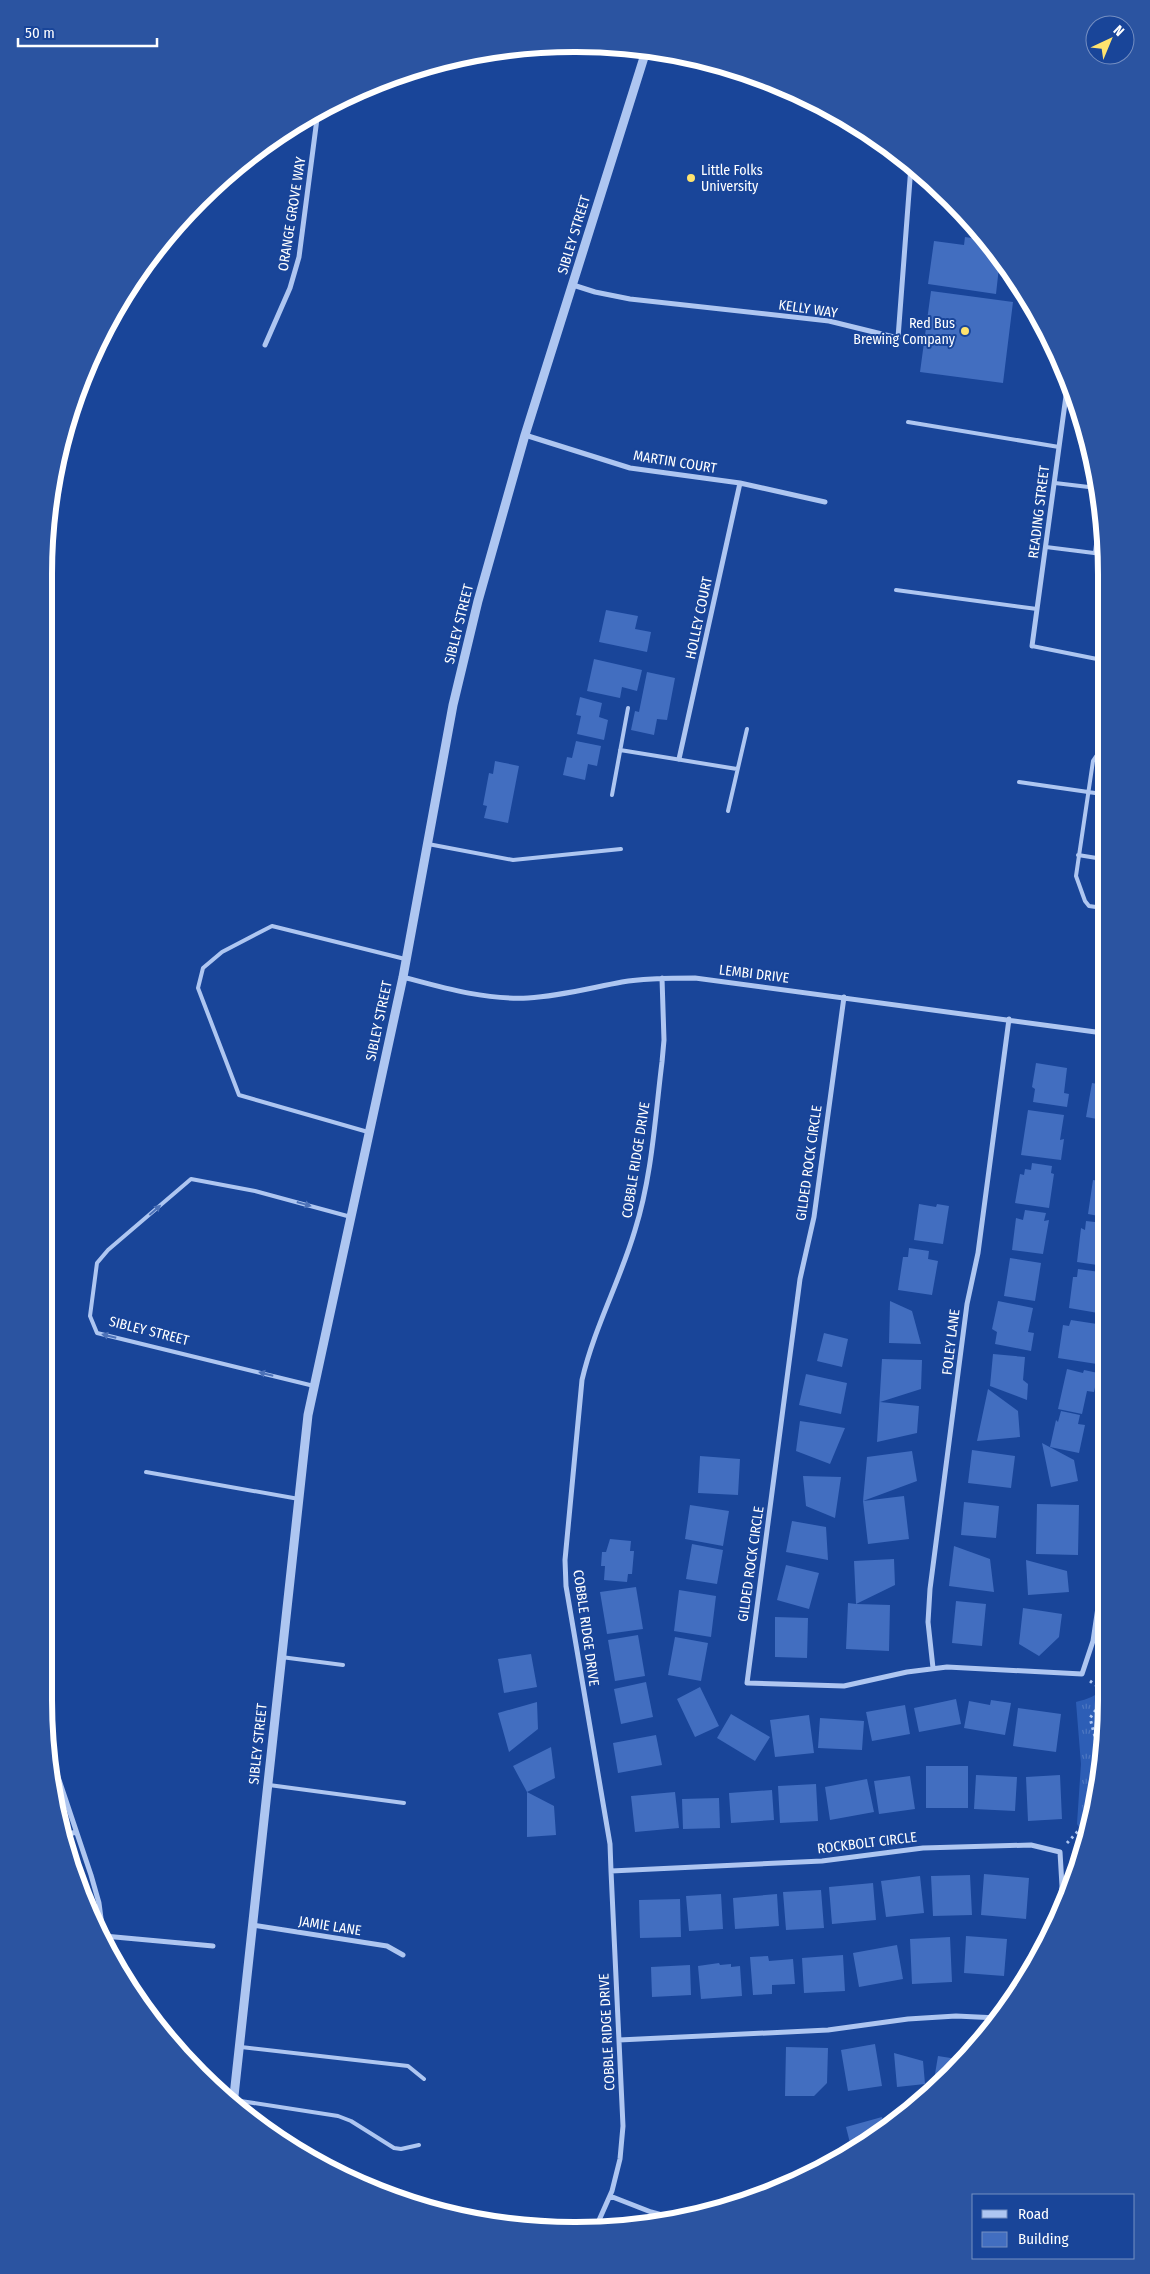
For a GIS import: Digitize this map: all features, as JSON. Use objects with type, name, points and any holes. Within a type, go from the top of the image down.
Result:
[{"type":"street","name":"SIBLEY STREET","points":[[235,2096],[308,1415],[403,978],[453,705],[496,537],[526,435],[644,57]]},
{"type":"street","name":"ORANGE GROVE WAY","points":[[265,345],[290,288],[299,257],[317,122]]},
{"type":"street","name":"KELLY WAY","points":[[573,285],[595,292],[630,299],[829,322],[898,338],[910,174]]},
{"type":"street","name":"READING STREET","points":[[1032,646],[1066,396]]},
{"type":"street","name":"MARTIN COURT","points":[[526,435],[630,468],[740,482],[825,502]]},
{"type":"street","name":"HOLLEY COURT","points":[[680,759],[740,482]]},
{"type":"street","name":"LEMBI DRIVE","points":[[403,978],[464,992],[526,998],[567,994],[623,982],[662,978],[695,978],[1098,1032]]},
{"type":"street","name":"COBBLE RIDGE DRIVE","points":[[599,2221],[610,2196],[620,2159],[623,2126],[610,1844],[566,1586],[565,1560],[582,1380],[588,1352],[635,1232],[644,1200],[664,1040],[662,978]]},
{"type":"street","name":"GILDED ROCK CIRCLE","points":[[844,997],[814,1218],[800,1279],[747,1684],[844,1686],[933,1668],[947,1667],[1082,1674]]},
{"type":"street","name":"FOLEY LANE","points":[[933,1668],[928,1622],[930,1589],[967,1304],[978,1253],[1009,1019]]},
{"type":"street","points":[[1082,1674],[1093,1641],[1098,1607]]},
{"type":"street","points":[[60,1782],[99,1904],[101,1920]]},
{"type":"street","points":[[70,1834],[76,1832]]},
{"type":"street","name":"ROCKBOLT CIRCLE","points":[[611,1871],[822,1861],[878,1852],[923,1848],[1031,1845],[1060,1852]]},
{"type":"street","points":[[1060,1852],[1062,1890]]},
{"type":"street","name":"JAMIE LANE","points":[[252,1925],[387,1946],[403,1955]]},
{"type":"street","points":[[111,1939],[213,1946]]},
{"type":"street","points":[[619,2040],[828,2030],[927,2017],[990,2018]]},
{"type":"street","points":[[610,2196],[659,2214]]},
{"type":"lane","points":[[908,422],[1059,447]]},
{"type":"lane","points":[[1055,482],[1089,487]]},
{"type":"lane","points":[[1046,547],[1095,553],[1096,543]]},
{"type":"lane","points":[[896,590],[1038,609]]},
{"type":"lane","points":[[1032,646],[1098,659]]},
{"type":"lane","points":[[612,795],[628,708]]},
{"type":"lane","points":[[728,811],[747,729]]},
{"type":"lane","points":[[620,750],[738,769]]},
{"type":"lane","points":[[1098,754],[1093,761],[1090,792],[1076,876],[1085,901],[1089,906],[1098,907]]},
{"type":"lane","points":[[1019,782],[1098,793]]},
{"type":"lane","points":[[427,844],[513,860],[621,849]]},
{"type":"lane","points":[[1078,855],[1098,858]]},
{"type":"lane","points":[[369,1132],[238,1095],[198,988],[203,968],[222,952],[272,926],[405,959]]},
{"type":"lane","name":"SIBLEY STREET","points":[[314,1386],[97,1333],[90,1316],[97,1263],[108,1250],[191,1179],[255,1191],[351,1217]]},
{"type":"lane","points":[[146,1472],[299,1499]]},
{"type":"lane","points":[[281,1657],[343,1665]]},
{"type":"lane","points":[[267,1784],[404,1803]]},
{"type":"lane","points":[[240,2047],[408,2066],[424,2079]]},
{"type":"lane","points":[[244,2103],[338,2116],[352,2121],[394,2148],[402,2149],[419,2145]]},
{"type":"path","points":[[1082,1674],[1098,1687]]},
{"type":"path","points":[[1095,1741],[1090,1718],[1097,1708]]},
{"type":"path","points":[[1060,1852],[1081,1828]]},
{"type":"green space","points":[[1098,1693],[1093,1767],[1081,1830],[1077,1824],[1081,1764],[1076,1702],[1092,1697]]},
{"type":"building","points":[[965,237],[975,238],[999,270],[996,294],[928,284],[934,241],[964,245]]},
{"type":"building","points":[[931,291],[1013,302],[1003,383],[920,372]]},
{"type":"building","points":[[606,610],[638,616],[635,629],[651,632],[647,652],[599,642]]},
{"type":"building","points":[[594,659],[642,670],[637,691],[622,687],[620,698],[587,691]]},
{"type":"building","points":[[647,672],[675,678],[667,720],[657,719],[654,735],[631,730],[635,711],[639,712]]},
{"type":"building","points":[[580,697],[602,703],[599,717],[608,720],[604,740],[577,734],[581,716],[576,715]]},
{"type":"building","points":[[576,741],[601,746],[597,766],[588,764],[585,780],[563,775],[567,757],[572,758]]},
{"type":"building","points":[[495,761],[519,766],[508,823],[484,818],[487,806],[483,805],[489,773],[493,774]]},
{"type":"building","points":[[1036,1063],[1067,1068],[1064,1093],[1069,1094],[1067,1107],[1033,1102],[1035,1089],[1032,1087]]},
{"type":"building","points":[[1092,1083],[1098,1084],[1098,1119],[1086,1117]]},
{"type":"building","points":[[1028,1110],[1064,1115],[1060,1140],[1064,1139],[1061,1160],[1021,1155]]},
{"type":"building","points":[[1032,1163],[1052,1166],[1051,1173],[1054,1174],[1049,1208],[1015,1203],[1020,1174],[1024,1175],[1025,1169],[1031,1170]]},
{"type":"building","points":[[1093,1180],[1098,1181],[1098,1216],[1088,1214]]},
{"type":"building","points":[[919,1204],[936,1207],[937,1204],[949,1206],[943,1244],[914,1240]]},
{"type":"building","points":[[1025,1210],[1046,1213],[1044,1221],[1049,1220],[1043,1254],[1012,1250],[1016,1218],[1023,1220]]},
{"type":"building","points":[[1086,1221],[1098,1222],[1098,1265],[1077,1262],[1081,1228],[1085,1230]]},
{"type":"building","points":[[909,1248],[929,1251],[928,1259],[938,1261],[932,1295],[898,1290],[903,1257],[908,1257]]},
{"type":"building","points":[[1010,1258],[1041,1263],[1035,1301],[1004,1296]]},
{"type":"building","points":[[1078,1269],[1098,1272],[1098,1313],[1069,1308],[1073,1277],[1077,1277]]},
{"type":"building","points":[[890,1301],[912,1311],[921,1344],[889,1343]]},
{"type":"building","points":[[998,1301],[1033,1308],[1028,1332],[1034,1333],[1031,1351],[995,1344],[997,1332],[992,1329]]},
{"type":"building","points":[[1071,1320],[1097,1324],[1097,1364],[1058,1358],[1063,1325],[1069,1326]]},
{"type":"building","points":[[824,1333],[848,1339],[842,1367],[817,1361]]},
{"type":"building","points":[[993,1354],[1025,1357],[1023,1380],[1028,1384],[1027,1400],[990,1386]]},
{"type":"building","points":[[882,1359],[922,1360],[921,1389],[880,1402],[919,1406],[917,1433],[877,1442]]},
{"type":"building","points":[[1067,1369],[1083,1373],[1084,1370],[1098,1373],[1094,1392],[1087,1391],[1082,1414],[1058,1409]]},
{"type":"building","points":[[806,1374],[847,1383],[841,1414],[799,1405]]},
{"type":"building","points":[[988,1389],[1018,1411],[1020,1437],[977,1441]]},
{"type":"building","points":[[1061,1411],[1080,1415],[1078,1424],[1085,1425],[1079,1453],[1050,1447],[1056,1420],[1058,1422]]},
{"type":"building","points":[[800,1421],[845,1428],[830,1464],[796,1451]]},
{"type":"building","points":[[1042,1443],[1074,1460],[1078,1481],[1051,1487]]},
{"type":"building","points":[[972,1450],[1015,1456],[1011,1488],[968,1483]]},
{"type":"building","points":[[912,1451],[917,1481],[863,1501],[867,1457]]},
{"type":"building","points":[[700,1456],[740,1459],[738,1495],[698,1493]]},
{"type":"building","points":[[803,1476],[841,1477],[835,1518],[806,1506]]},
{"type":"building","points":[[904,1496],[909,1539],[868,1544],[863,1501]]},
{"type":"building","points":[[964,1502],[999,1506],[996,1538],[961,1535]]},
{"type":"building","points":[[1037,1504],[1079,1505],[1078,1555],[1036,1554]]},
{"type":"building","points":[[690,1505],[729,1511],[723,1546],[685,1539]]},
{"type":"building","points":[[792,1521],[826,1527],[828,1560],[786,1552]]},
{"type":"building","points":[[610,1539],[631,1541],[630,1551],[634,1551],[632,1574],[628,1574],[627,1582],[604,1580],[605,1566],[601,1566],[602,1552],[606,1552]]},
{"type":"building","points":[[692,1544],[723,1550],[717,1584],[686,1579]]},
{"type":"building","points":[[954,1546],[990,1559],[994,1592],[949,1586]]},
{"type":"building","points":[[894,1559],[895,1585],[856,1604],[854,1561]]},
{"type":"building","points":[[1026,1560],[1067,1571],[1069,1592],[1028,1595]]},
{"type":"building","points":[[786,1565],[819,1573],[809,1609],[777,1600]]},
{"type":"building","points":[[636,1587],[643,1629],[607,1634],[600,1592]]},
{"type":"building","points":[[679,1590],[716,1596],[711,1637],[674,1631]]},
{"type":"building","points":[[956,1601],[986,1604],[982,1646],[952,1643]]},
{"type":"building","points":[[848,1603],[890,1605],[889,1651],[846,1649]]},
{"type":"building","points":[[1023,1608],[1062,1614],[1059,1637],[1039,1656],[1019,1644]]},
{"type":"building","points":[[775,1617],[808,1618],[807,1658],[775,1657]]},
{"type":"building","points":[[638,1635],[645,1676],[615,1681],[608,1640]]},
{"type":"building","points":[[675,1637],[708,1643],[701,1681],[668,1675]]},
{"type":"building","points":[[531,1654],[537,1687],[504,1693],[498,1659]]},
{"type":"building","points":[[646,1682],[653,1717],[621,1724],[614,1689]]},
{"type":"building","points":[[700,1687],[719,1726],[695,1737],[677,1699]]},
{"type":"building","points":[[956,1699],[961,1724],[919,1732],[914,1708]]},
{"type":"building","points":[[991,1700],[1011,1703],[1005,1735],[964,1728],[969,1701],[990,1705]]},
{"type":"building","points":[[537,1702],[538,1729],[509,1752],[498,1713]]},
{"type":"building","points":[[905,1705],[910,1734],[872,1741],[866,1712]]},
{"type":"building","points":[[1018,1708],[1061,1714],[1056,1752],[1013,1746]]},
{"type":"building","points":[[731,1714],[770,1737],[755,1761],[717,1738]]},
{"type":"building","points":[[809,1715],[814,1753],[775,1757],[770,1720]]},
{"type":"building","points":[[820,1718],[864,1721],[862,1750],[818,1748]]},
{"type":"building","points":[[656,1735],[662,1765],[618,1773],[613,1743]]},
{"type":"building","points":[[551,1747],[555,1778],[527,1792],[513,1766]]},
{"type":"building","points":[[926,1766],[968,1766],[968,1808],[926,1808]]},
{"type":"building","points":[[976,1775],[1017,1777],[1015,1811],[974,1809]]},
{"type":"building","points":[[1060,1775],[1062,1819],[1028,1821],[1026,1777]]},
{"type":"building","points":[[910,1776],[915,1809],[879,1814],[874,1781]]},
{"type":"building","points":[[867,1779],[874,1812],[830,1820],[825,1787]]},
{"type":"building","points":[[816,1784],[818,1821],[780,1823],[778,1786]]},
{"type":"building","points":[[772,1790],[774,1820],[731,1823],[729,1793]]},
{"type":"building","points":[[527,1792],[554,1806],[556,1835],[527,1837]]},
{"type":"building","points":[[675,1792],[679,1828],[635,1832],[631,1796]]},
{"type":"building","points":[[719,1798],[720,1828],[683,1829],[682,1799]]},
{"type":"building","points":[[984,1874],[1029,1878],[1026,1919],[981,1915]]},
{"type":"building","points":[[970,1875],[972,1915],[933,1916],[931,1876]]},
{"type":"building","points":[[920,1876],[924,1913],[886,1917],[881,1881]]},
{"type":"building","points":[[873,1883],[876,1920],[832,1924],[829,1887]]},
{"type":"building","points":[[821,1890],[824,1928],[786,1930],[783,1892]]},
{"type":"building","points":[[721,1894],[723,1929],[689,1931],[686,1896]]},
{"type":"building","points":[[777,1894],[779,1926],[735,1929],[733,1898]]},
{"type":"building","points":[[680,1899],[681,1937],[640,1938],[639,1900]]},
{"type":"building","points":[[966,1936],[1007,1939],[1004,1976],[964,1973]]},
{"type":"building","points":[[950,1937],[952,1982],[912,1984],[910,1939]]},
{"type":"building","points":[[897,1945],[903,1979],[859,1987],[853,1953]]},
{"type":"building","points":[[843,1955],[845,1991],[804,1993],[802,1958]]},
{"type":"building","points":[[768,1956],[769,1961],[793,1959],[795,1984],[772,1985],[772,1994],[753,1995],[750,1957]]},
{"type":"building","points":[[719,1963],[720,1965],[731,1964],[731,1967],[740,1966],[742,1996],[701,1999],[698,1966]]},
{"type":"building","points":[[690,1965],[691,1995],[652,1997],[651,1967]]},
{"type":"building","points":[[875,2044],[882,2086],[848,2091],[841,2050]]},
{"type":"building","points":[[786,2047],[828,2048],[827,2083],[814,2096],[785,2096]]},
{"type":"building","points":[[894,2053],[923,2061],[925,2084],[897,2087]]},
{"type":"building","points":[[938,2056],[954,2058],[944,2068],[934,2078]]},
{"type":"building","points":[[882,2117],[883,2121],[850,2142],[846,2127]]},
{"type":"place","name":"Little Folks University","points":[[691,178]]},
{"type":"place","name":"Red Bus Brewing Company","points":[[965,331]]}]
